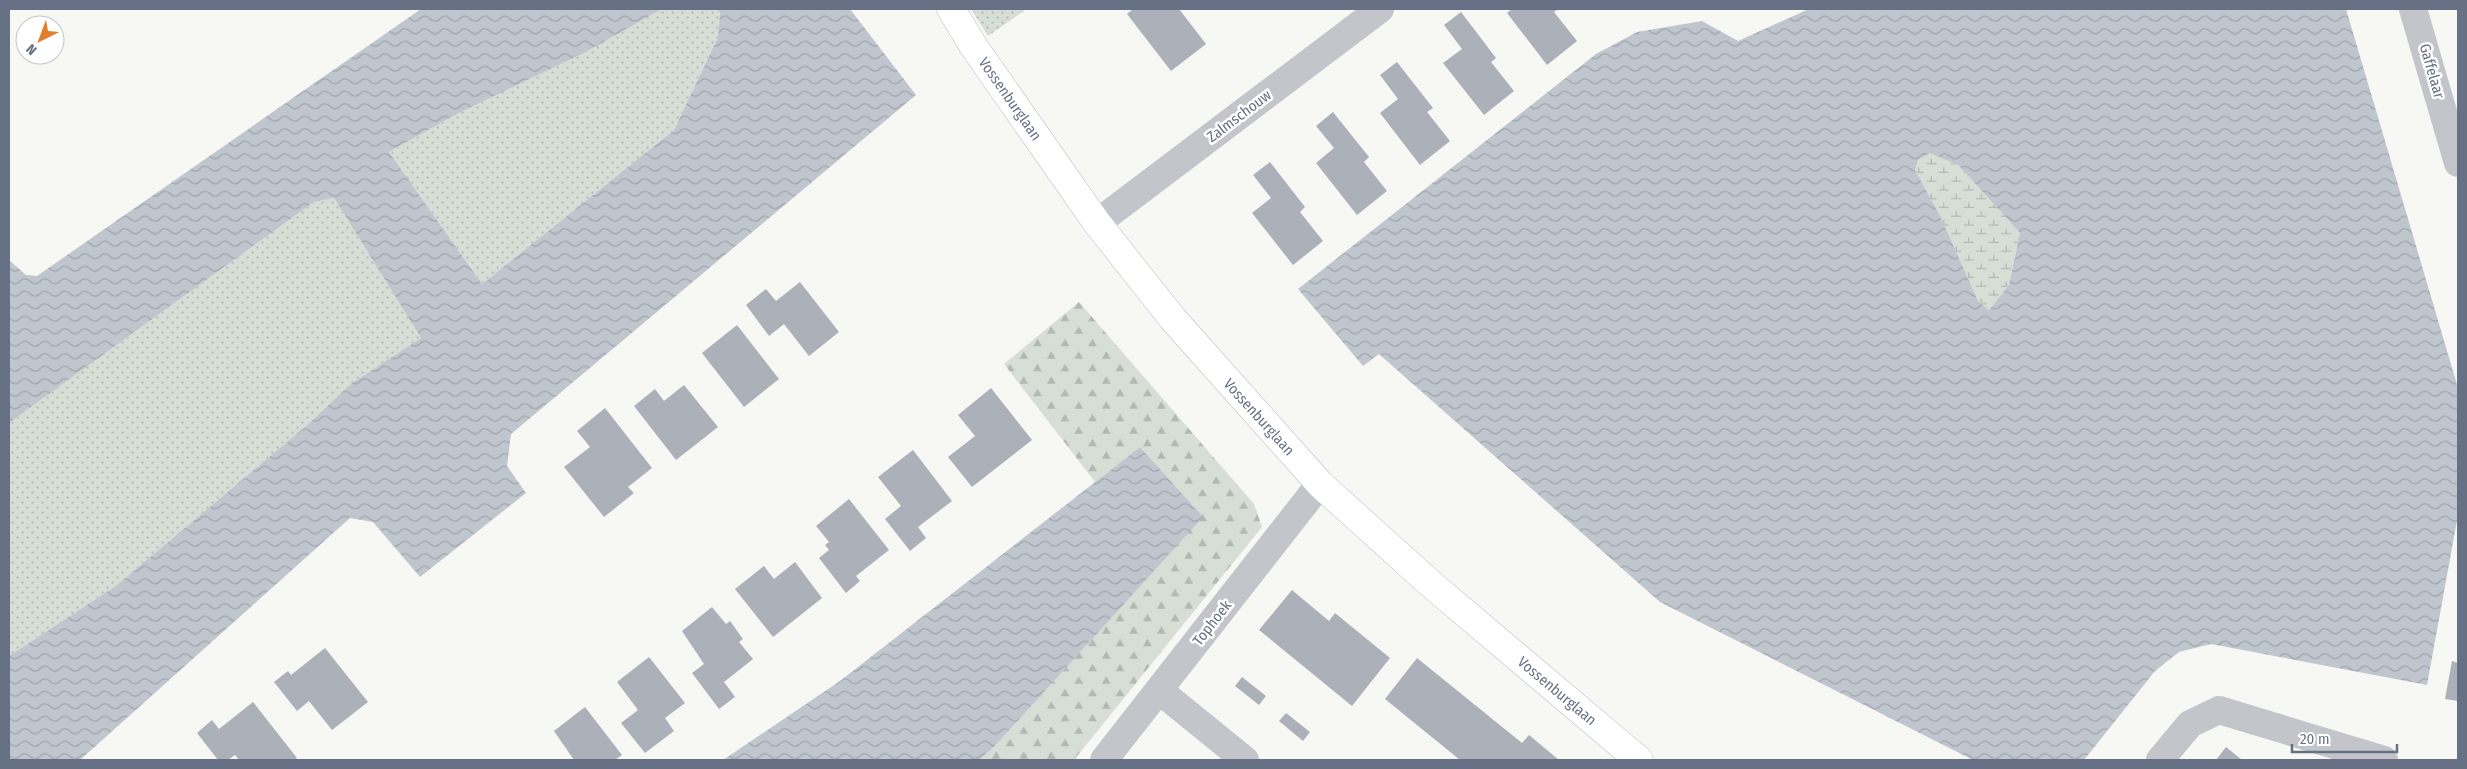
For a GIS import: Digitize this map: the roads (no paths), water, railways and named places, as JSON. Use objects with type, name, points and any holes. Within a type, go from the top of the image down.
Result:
[{"type":"street","name":"Vossenburglaan","points":[[951,9],[974,47],[1098,223],[1172,319],[1320,484],[1432,585],[1639,760]]},
{"type":"street","name":"Zalmschouw","points":[[1098,223],[1380,9]]},
{"type":"street","name":"Gaffelaar","points":[[2413,9],[2458,163]]},
{"type":"street","name":"Tophoek","points":[[1104,760],[1320,484]]},
{"type":"street","points":[[1160,690],[1245,760]]},
{"type":"street","points":[[2160,760],[2190,724],[2219,710],[2384,760]]},
{"type":"water","points":[[421,9],[662,9],[584,53],[457,114],[389,152],[482,284],[674,130],[718,37],[720,13],[716,9],[850,9],[916,95],[511,434],[507,466],[526,493],[420,577],[373,522],[350,518],[80,760],[9,760],[9,656],[117,585],[306,426],[352,383],[421,338],[334,198],[314,202],[9,423],[9,260],[26,275],[37,276]]},
{"type":"water","points":[[1809,9],[2346,9],[2458,388],[2458,515],[2427,685],[2211,644],[2179,652],[2155,671],[2084,760],[1973,760],[1660,602],[1379,354],[1363,366],[1298,289],[1596,54],[1637,32],[1702,21],[1738,41]],"holes":[[[1930,153],[1958,165],[2020,233],[2009,285],[1989,310],[1978,301],[1940,216],[1915,170],[1918,160]]]},
{"type":"water","points":[[1140,447],[1203,517],[994,747],[979,760],[723,760],[840,681]]}]
